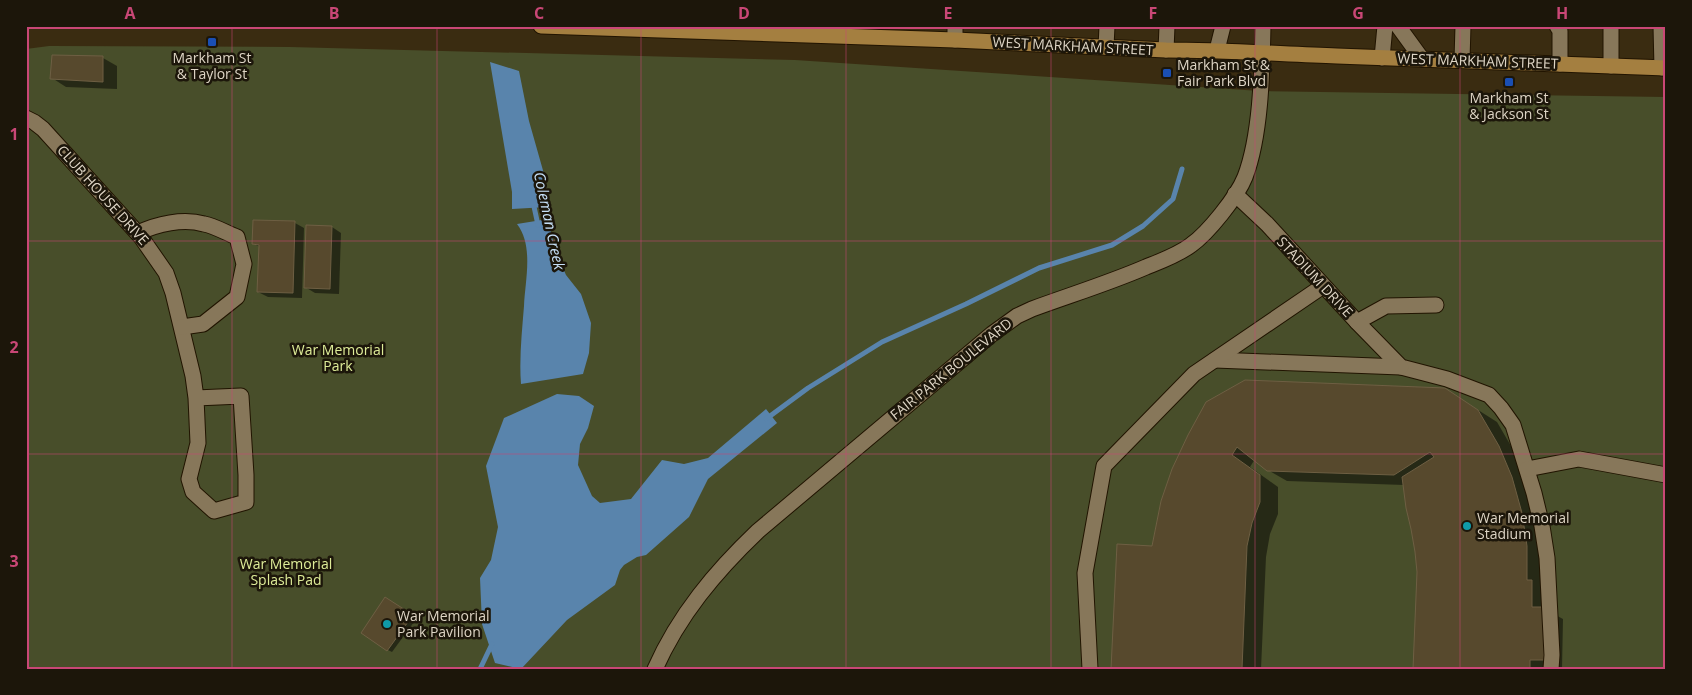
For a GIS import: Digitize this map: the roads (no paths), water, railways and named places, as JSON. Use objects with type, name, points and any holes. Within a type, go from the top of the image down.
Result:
[{"type":"main road","name":"WEST MARKHAM STREET","points":[[541,26],[955,33],[1106,47],[1166,50],[1216,50],[1262,54],[1664,68]]},
{"type":"street","points":[[1106,47],[1107,26]]},
{"type":"street","points":[[1166,50],[1167,26]]},
{"type":"street","points":[[1216,50],[1223,26]]},
{"type":"street","name":"FAIR PARK BOULEVARD","points":[[655,669],[687,610],[715,574],[733,555],[758,531],[966,355],[1017,316],[1165,259],[1190,246],[1210,228],[1244,179],[1255,139],[1263,26]]},
{"type":"street","points":[[1382,58],[1384,26]]},
{"type":"street","points":[[1398,26],[1422,59]]},
{"type":"street","points":[[1462,60],[1463,26]]},
{"type":"street","points":[[1557,26],[1560,31],[1560,64]]},
{"type":"street","points":[[1611,26],[1611,66]]},
{"type":"street","points":[[1661,26],[1664,68]]},
{"type":"street","name":"CLUB HOUSE DRIVE","points":[[26,118],[43,129],[138,233],[166,273],[182,327],[196,398],[198,443],[189,478],[193,492],[214,511],[246,502],[241,396],[196,398]]},
{"type":"street","name":"STADIUM DRIVE","points":[[1235,194],[1267,224],[1357,322],[1386,306],[1436,304]]},
{"type":"street","points":[[138,233],[155,226],[189,222],[204,224],[237,237],[244,264],[237,297],[203,324],[182,327]]},
{"type":"street","points":[[1090,669],[1085,573],[1104,466],[1194,374],[1323,286]]},
{"type":"street","points":[[1357,322],[1401,366]]},
{"type":"street","points":[[1215,360],[1401,366],[1448,379],[1489,395],[1502,408],[1513,425],[1542,526],[1547,558],[1552,655],[1551,669]]},
{"type":"street","points":[[1527,469],[1579,459],[1666,475]]},
{"type":"water","points":[[490,62],[519,71],[529,121],[546,181],[547,207],[512,209],[512,192]]},
{"type":"water","points":[[548,219],[555,250],[566,275],[581,294],[591,323],[589,353],[583,374],[521,384],[520,365],[527,253],[522,233],[517,224]]},
{"type":"water","points":[[557,394],[579,396],[594,406],[588,428],[580,444],[578,465],[592,496],[600,503],[631,499],[662,460],[684,464],[708,458],[766,409],[777,423],[708,479],[689,517],[646,555],[637,557],[624,565],[620,570],[615,585],[567,620],[521,669],[495,663],[482,624],[480,578],[491,560],[498,527],[486,466],[504,418]]},
{"type":"waterway","points":[[766,419],[808,388],[882,342],[1039,268],[1112,245],[1143,226],[1173,199],[1182,169]]},
{"type":"waterway","name":"Coleman Creek","points":[[533,202],[538,225]]},
{"type":"waterway","name":"Coleman Creek","points":[[480,669],[492,644]]},
{"type":"place","name":"Markham St & Taylor St","points":[[212,42]]},
{"type":"place","name":"Markham St & Fair Park Blvd","points":[[1167,73]]},
{"type":"place","name":"Markham St & Jackson St","points":[[1509,82]]},
{"type":"place","name":"War Memorial Stadium","points":[[1467,526]]},
{"type":"place","name":"War Memorial Park Pavilion","points":[[387,624]]},
{"type":"park label","name":"War Memorial Park","points":[[338,358]]},
{"type":"park label","name":"War Memorial Splash Pad","points":[[286,572]]}]
